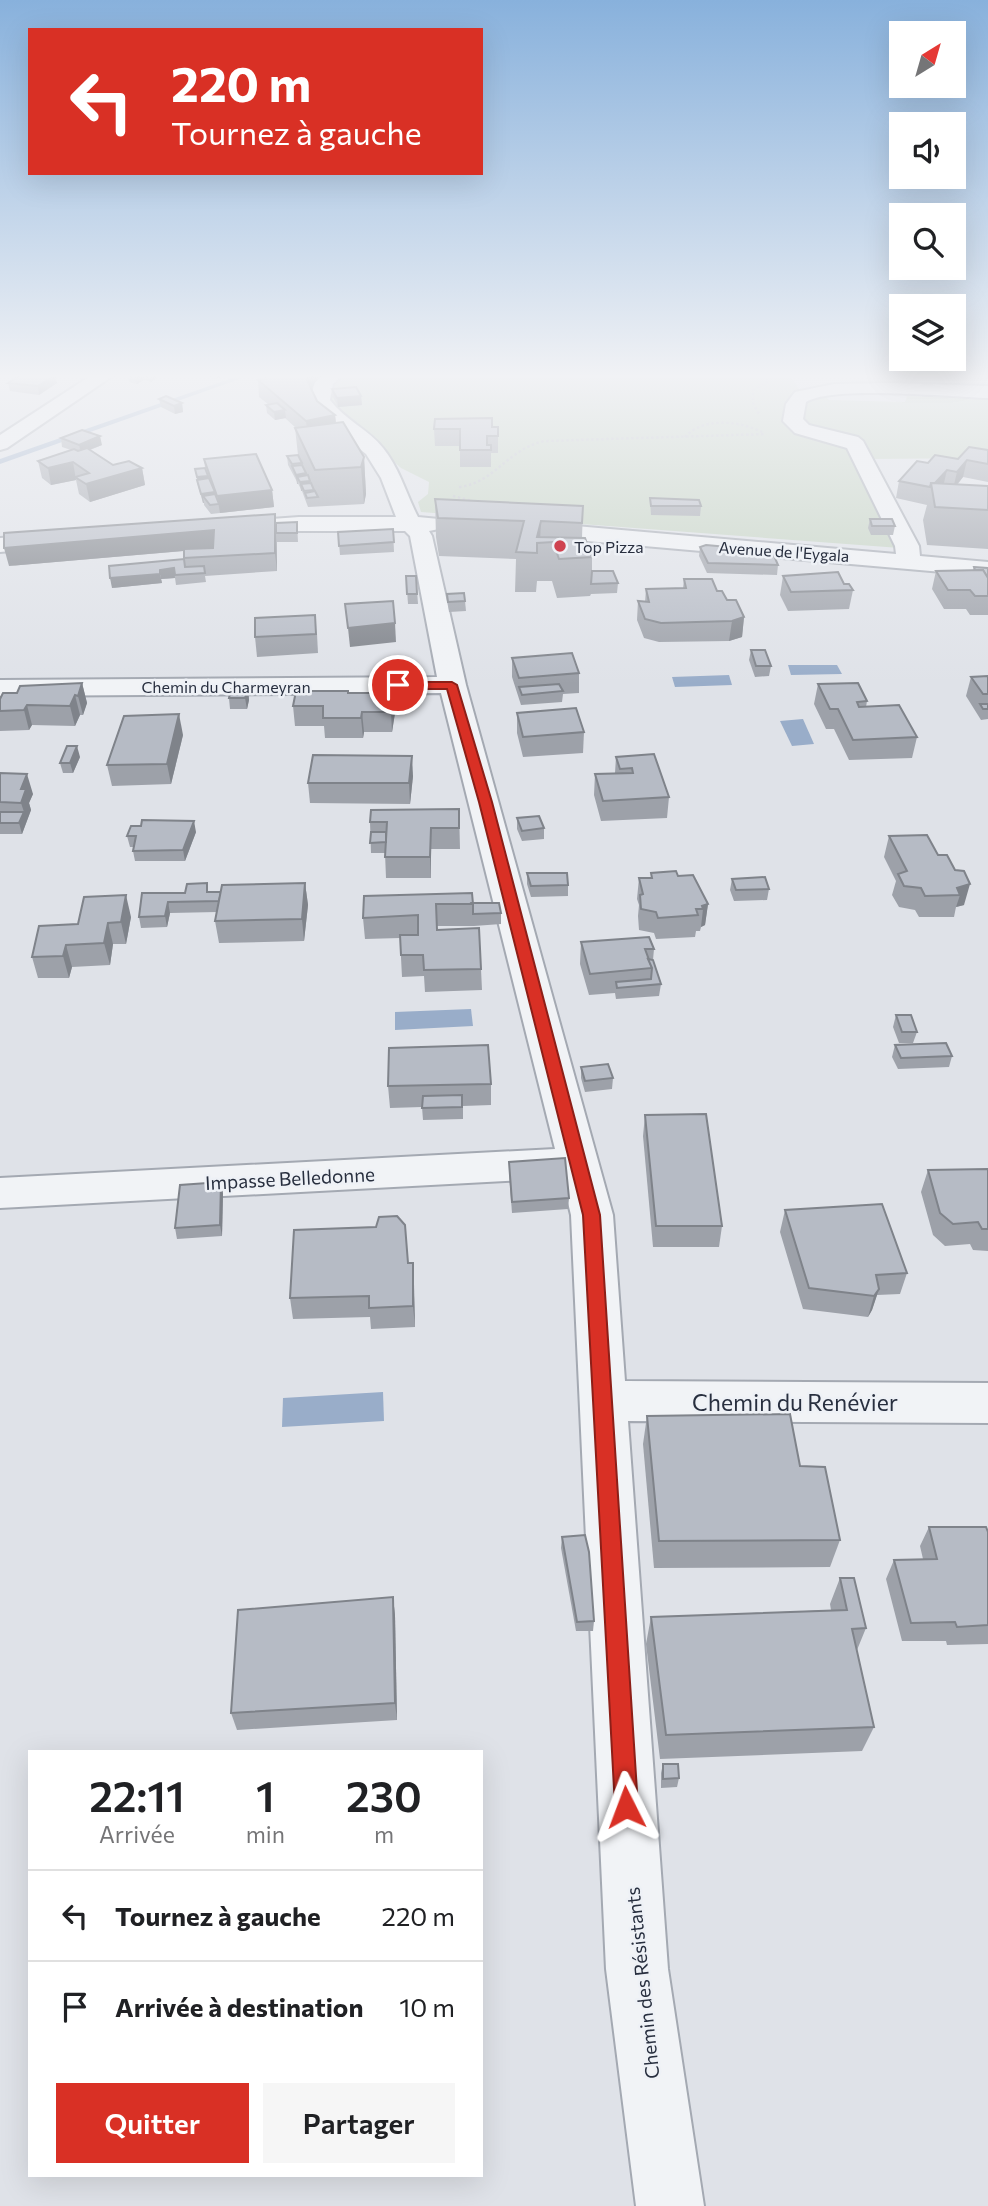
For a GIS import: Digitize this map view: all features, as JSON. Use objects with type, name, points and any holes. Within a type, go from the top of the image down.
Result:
[{"type":"street","name":"Chemin des Résistants","points":[[392,478],[423,518],[421,536],[452,685],[592,1215],[636,1969],[670,2206]]},
{"type":"street","points":[[873,478],[907,546],[909,560]]},
{"type":"street","points":[[218,529],[423,518]]},
{"type":"street","name":"Avenue de l'Eygala","points":[[504,527],[909,560],[988,569]]},
{"type":"street","points":[[0,545],[82,539]]},
{"type":"street","name":"Chemin du Charmeyran","points":[[0,688],[452,685]]},
{"type":"street","name":"Impasse Belledonne","points":[[0,1193],[580,1163]]},
{"type":"street","name":"Chemin du Renévier","points":[[601,1401],[988,1403]]},
{"type":"path","points":[[459,486],[471,487],[488,478]]},
{"type":"green space","points":[[421,478],[866,478],[900,548],[421,512],[418,502],[428,494],[429,482]]},
{"type":"water","points":[[788,665],[837,665],[842,674],[791,675]]},
{"type":"water","points":[[729,675],[732,685],[675,687],[672,677]]},
{"type":"water","points":[[803,719],[814,744],[792,746],[780,721]]},
{"type":"water","points":[[471,1009],[473,1026],[395,1030],[395,1012]]},
{"type":"water","points":[[383,1392],[384,1421],[282,1427],[283,1398]]},
{"type":"building","points":[[76,478],[107,478],[86,484]]},
{"type":"building","points":[[209,478],[215,492],[201,494],[197,480]]},
{"type":"building","points":[[211,478],[267,478],[272,490],[217,496]]},
{"type":"building","points":[[298,478],[309,478],[310,481],[300,482]]},
{"type":"building","points":[[902,478],[940,478],[931,483],[930,487],[899,481]]},
{"type":"building","points":[[311,483],[314,490],[304,491],[301,484]]},
{"type":"building","points":[[931,483],[988,486],[988,510],[935,507]]},
{"type":"building","points":[[315,491],[318,497],[307,498],[305,493]]},
{"type":"building","points":[[215,494],[219,504],[210,505],[203,496]]},
{"type":"building","points":[[650,498],[699,500],[701,506],[651,506]]},
{"type":"building","points":[[435,499],[583,506],[582,523],[541,521],[537,537],[585,538],[592,557],[559,559],[553,542],[537,543],[537,553],[516,552],[524,521],[438,518]]},
{"type":"building","points":[[275,514],[275,553],[184,558],[184,549],[213,548],[214,530],[4,548],[4,533]]},
{"type":"building","points":[[870,519],[892,519],[895,526],[872,526]]},
{"type":"building","points":[[297,522],[297,533],[276,533],[276,523]]},
{"type":"building","points":[[393,529],[394,542],[339,546],[338,532]]},
{"type":"building","points":[[706,545],[772,551],[778,565],[708,563],[700,547]]},
{"type":"building","points":[[184,559],[185,567],[204,566],[205,573],[175,575],[174,568],[160,570],[160,574],[110,578],[109,566]]},
{"type":"building","points":[[974,567],[988,568],[988,575],[983,570],[975,570]]},
{"type":"building","points":[[983,570],[988,578],[988,596],[975,596],[970,590],[948,590],[936,571]]},
{"type":"building","points":[[592,571],[613,571],[618,583],[591,584]]},
{"type":"building","points":[[838,572],[844,584],[849,584],[853,590],[791,592],[783,576]]},
{"type":"building","points":[[406,576],[416,576],[417,594],[407,594]]},
{"type":"building","points":[[684,579],[712,579],[717,591],[722,591],[727,600],[736,600],[744,617],[732,621],[661,623],[645,619],[638,601],[649,602],[646,589],[686,588]]},
{"type":"building","points":[[464,593],[465,601],[448,602],[447,594]]},
{"type":"building","points":[[393,601],[395,623],[348,628],[345,604]]},
{"type":"building","points":[[315,615],[316,634],[255,637],[255,618]]},
{"type":"building","points":[[751,650],[765,650],[771,666],[756,666]]},
{"type":"building","points":[[572,653],[579,673],[519,678],[512,658]]},
{"type":"building","points":[[988,676],[988,694],[983,694],[971,677]]},
{"type":"building","points":[[82,683],[78,696],[75,695],[70,706],[27,705],[24,710],[0,711],[3,693],[17,693],[20,686]]},
{"type":"building","points":[[858,683],[867,701],[857,702],[859,707],[899,705],[917,737],[853,740],[838,709],[830,709],[818,684]]},
{"type":"building","points":[[559,684],[563,691],[522,695],[519,687]]},
{"type":"building","points":[[231,689],[248,689],[245,698],[229,698]]},
{"type":"building","points":[[296,691],[393,693],[391,712],[362,712],[361,718],[323,718],[323,706],[293,706]]},
{"type":"building","points":[[980,704],[988,704],[988,709],[983,709]]},
{"type":"building","points":[[576,708],[584,732],[523,737],[517,713]]},
{"type":"building","points":[[179,714],[167,764],[107,765],[124,716]]},
{"type":"building","points":[[67,746],[77,746],[70,763],[60,763]]},
{"type":"building","points":[[654,754],[669,797],[603,801],[595,774],[633,773],[632,768],[620,769],[616,757]]},
{"type":"building","points":[[313,755],[412,756],[409,783],[308,783]]},
{"type":"building","points":[[0,773],[27,774],[21,789],[26,789],[21,803],[0,802]]},
{"type":"building","points":[[459,809],[459,828],[431,828],[430,857],[385,857],[387,822],[370,822],[371,810]]},
{"type":"building","points":[[0,812],[24,812],[19,823],[0,823]]},
{"type":"building","points":[[539,816],[544,828],[522,831],[517,818]]},
{"type":"building","points":[[142,820],[194,821],[183,850],[133,851],[136,836],[127,836],[131,826],[141,826]]},
{"type":"building","points":[[371,832],[386,832],[386,842],[370,843]]},
{"type":"building","points":[[927,835],[938,855],[947,855],[955,870],[964,871],[970,884],[957,888],[960,895],[925,896],[921,888],[904,886],[898,874],[907,871],[889,836]]},
{"type":"building","points":[[676,871],[678,876],[693,875],[708,904],[702,906],[703,909],[696,909],[698,915],[658,918],[656,912],[641,909],[640,895],[643,894],[639,878],[652,878],[651,873]]},
{"type":"building","points":[[527,873],[567,873],[568,885],[531,886]]},
{"type":"building","points":[[765,877],[769,889],[736,890],[732,879]]},
{"type":"building","points":[[207,883],[207,892],[221,892],[219,901],[168,902],[165,916],[139,917],[142,893],[185,893],[187,884]]},
{"type":"building","points":[[305,883],[302,919],[215,921],[222,885]]},
{"type":"building","points":[[472,893],[473,904],[436,904],[437,930],[479,928],[481,969],[424,970],[423,955],[401,955],[400,935],[418,935],[418,915],[363,918],[364,896]]},
{"type":"building","points":[[126,895],[121,922],[108,923],[104,943],[66,945],[63,956],[32,957],[39,926],[78,924],[84,897]]},
{"type":"building","points":[[472,903],[499,903],[501,913],[473,914]]},
{"type":"building","points":[[649,937],[654,949],[645,949],[652,968],[590,974],[581,942]]},
{"type":"building","points":[[648,959],[653,960],[661,984],[617,988],[616,982],[651,979],[652,968]]},
{"type":"building","points":[[896,1015],[911,1015],[917,1032],[902,1032]]},
{"type":"building","points":[[946,1043],[952,1056],[901,1058],[895,1045]]},
{"type":"building","points":[[488,1045],[491,1084],[388,1086],[389,1048]]},
{"type":"building","points":[[608,1064],[613,1078],[585,1081],[581,1067]]},
{"type":"building","points":[[462,1095],[462,1107],[422,1108],[423,1096]]},
{"type":"building","points":[[706,1114],[722,1226],[656,1226],[645,1115]]},
{"type":"building","points":[[565,1158],[569,1198],[512,1202],[509,1162]]},
{"type":"building","points":[[988,1169],[988,1229],[982,1229],[978,1222],[953,1224],[940,1213],[928,1170]]},
{"type":"building","points":[[221,1182],[220,1225],[175,1228],[180,1185]]},
{"type":"building","points":[[882,1204],[907,1273],[876,1275],[879,1289],[874,1296],[809,1288],[785,1210]]},
{"type":"building","points":[[397,1216],[405,1225],[408,1263],[413,1263],[413,1306],[369,1308],[369,1296],[290,1298],[294,1230],[376,1227],[379,1217]]},
{"type":"building","points":[[790,1414],[800,1466],[825,1467],[840,1540],[659,1541],[647,1416]]},
{"type":"building","points":[[929,1527],[986,1527],[988,1625],[957,1627],[955,1622],[911,1623],[894,1560],[937,1559]]},
{"type":"building","points":[[585,1535],[589,1552],[594,1621],[577,1622],[562,1537]]},
{"type":"building","points":[[840,1578],[854,1578],[866,1628],[852,1629],[874,1727],[666,1735],[651,1617],[847,1610]]},
{"type":"building","points":[[393,1597],[395,1703],[231,1713],[238,1610]]},
{"type":"building","points":[[663,1764],[678,1764],[679,1778],[663,1779]]},
{"type":"place","name":"Top Pizza","points":[[560,546]]},
{"type":"route","points":[[398,685],[452,685],[592,1215],[626,1807]]}]
